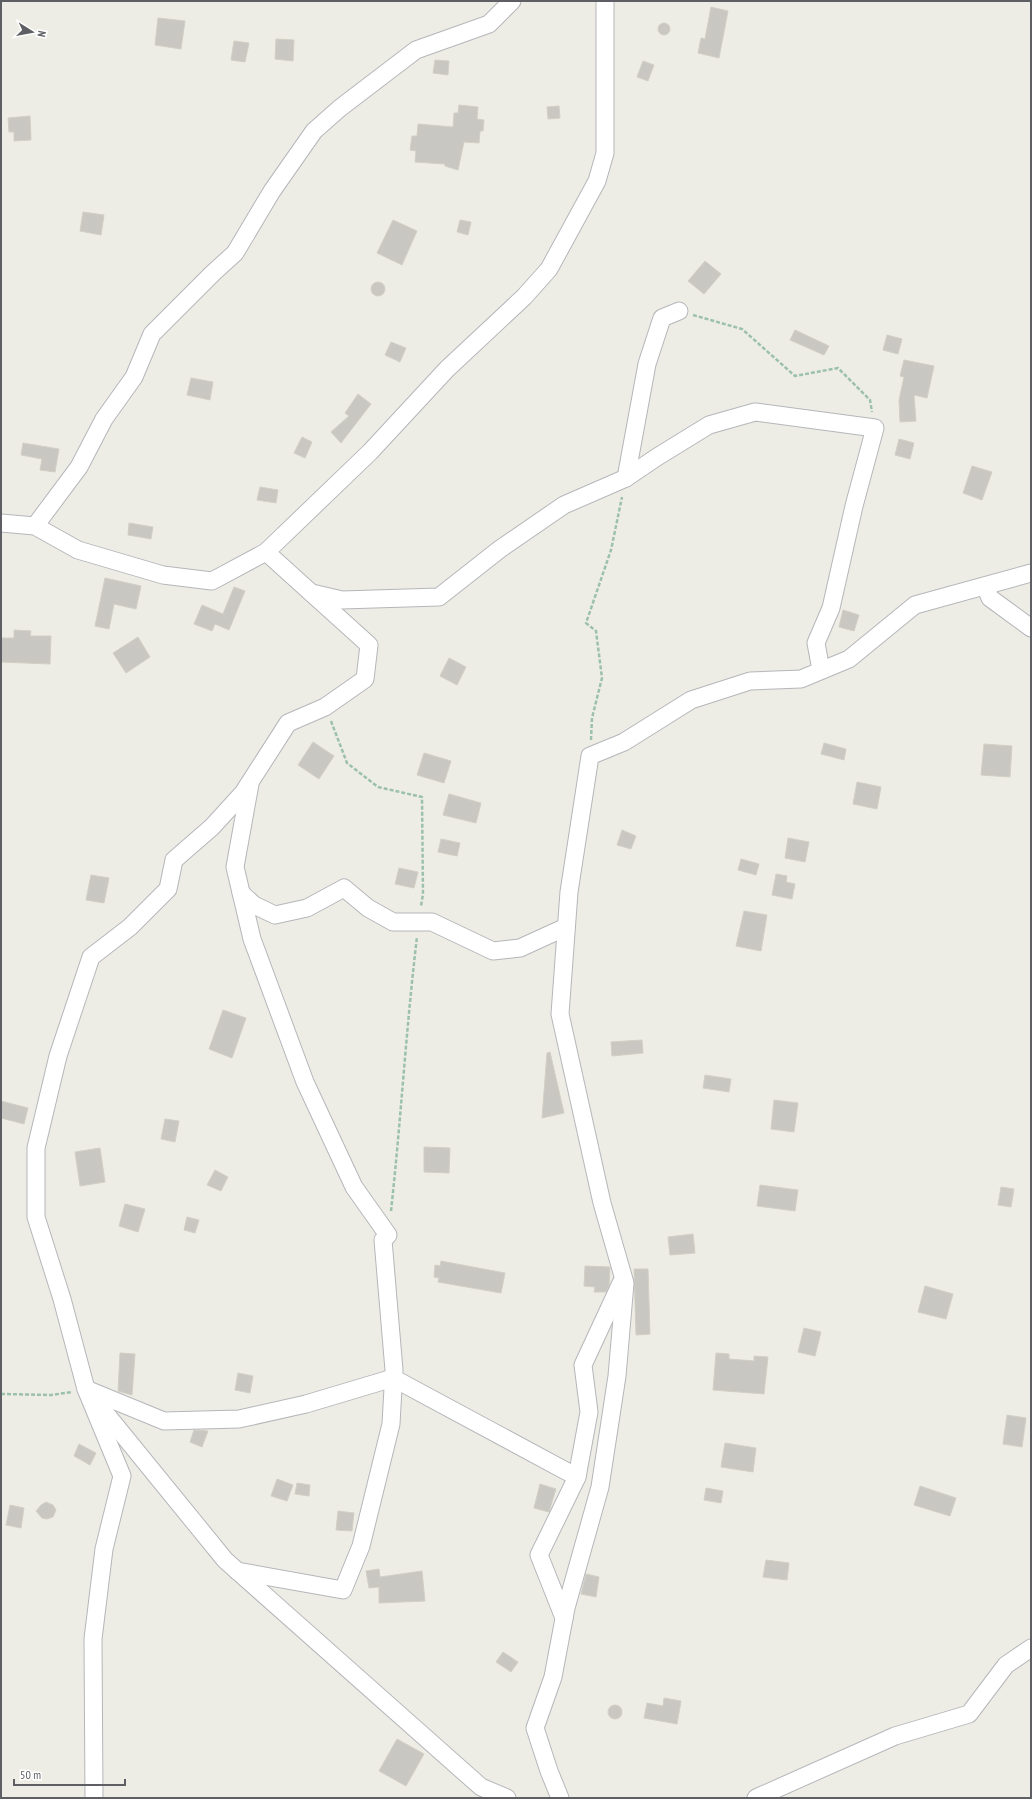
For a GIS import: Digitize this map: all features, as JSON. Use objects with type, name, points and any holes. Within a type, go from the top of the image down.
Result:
[{"type":"street","points":[[35,526],[79,467],[104,419],[134,377],[152,334],[235,253],[272,191],[314,131],[340,108],[416,50],[489,24],[512,1]]},
{"type":"street","points":[[1,523],[35,526],[78,550],[163,575],[212,581],[266,552],[370,452],[447,369],[524,297],[549,269],[597,181],[605,153],[605,1]]},
{"type":"street","points":[[626,478],[647,364],[651,351],[662,318],[679,312]]},
{"type":"street","points":[[311,593],[342,600],[439,597],[500,549],[564,505],[626,478],[709,425],[755,412],[875,428],[854,506],[831,608],[816,643],[821,670]]},
{"type":"street","points":[[94,1798],[93,1639],[104,1549],[122,1476],[86,1389],[62,1299],[36,1217],[36,1148],[58,1056],[91,957],[130,927],[168,888],[174,860],[212,827],[243,793],[288,723],[325,707],[366,679],[369,645],[266,552]]},
{"type":"street","points":[[560,1798],[549,1771],[535,1728],[554,1677],[564,1618],[600,1487],[617,1376],[625,1283],[602,1203],[560,1014],[569,892],[590,756],[624,742],[691,700],[750,681],[801,679],[849,659],[915,605],[1031,573]]},
{"type":"street","points":[[985,586],[990,598],[1031,628]]},
{"type":"street","points":[[237,1571],[342,1590],[361,1546],[389,1432],[394,1378],[383,1240],[388,1235],[354,1186],[305,1082],[252,939],[235,867],[250,782]]},
{"type":"street","points":[[241,893],[254,905],[276,915],[307,908],[344,888],[368,908],[393,922],[432,922],[493,951],[520,948],[566,928]]},
{"type":"street","points":[[564,1618],[539,1555],[577,1477],[589,1412],[583,1365],[623,1278]]},
{"type":"street","points":[[86,1389],[164,1421],[232,1419],[306,1404],[394,1378],[577,1477]]},
{"type":"street","points":[[86,1389],[225,1560],[481,1787],[507,1798]]},
{"type":"street","points":[[756,1798],[894,1736],[969,1714],[1006,1665],[1031,1648]]},
{"type":"path","points":[[679,312],[742,329],[795,376],[838,368],[870,400],[875,428]]},
{"type":"path","points":[[590,756],[592,718],[602,678],[596,631],[586,623],[611,550],[626,478]]},
{"type":"path","points":[[325,707],[347,763],[378,787],[422,797],[423,894],[409,1002],[397,1151],[388,1235]]},
{"type":"path","points":[[1,1394],[51,1395],[86,1389]]},
{"type":"building","points":[[711,7],[728,11],[719,58],[698,53],[701,38],[705,39]]},
{"type":"building","points":[[158,18],[185,21],[181,49],[155,45]]},
{"type":"building","points":[[662,23],[666,23],[670,29],[666,35],[662,35],[658,31],[658,27]]},
{"type":"building","points":[[276,39],[294,40],[293,61],[275,59]]},
{"type":"building","points":[[234,41],[249,43],[245,62],[231,60]]},
{"type":"building","points":[[435,60],[449,61],[448,75],[433,73]]},
{"type":"building","points":[[643,61],[654,65],[648,81],[637,77]]},
{"type":"building","points":[[459,105],[478,107],[477,119],[484,120],[483,131],[480,131],[479,143],[464,142],[458,170],[445,166],[445,164],[415,162],[416,151],[410,150],[412,136],[417,136],[418,124],[453,127],[454,113],[458,113]]},
{"type":"building","points":[[559,106],[560,118],[548,119],[547,107]]},
{"type":"building","points":[[30,116],[31,140],[14,141],[14,132],[9,132],[8,118]]},
{"type":"building","points":[[83,212],[104,215],[101,235],[80,231]]},
{"type":"building","points":[[393,220],[417,231],[402,265],[377,253]]},
{"type":"building","points":[[460,220],[471,222],[468,235],[457,232]]},
{"type":"building","points":[[705,261],[721,274],[704,294],[688,281]]},
{"type":"building","points":[[375,282],[381,282],[385,286],[385,292],[381,296],[375,296],[371,292],[371,286]]},
{"type":"building","points":[[795,330],[829,346],[824,355],[790,340]]},
{"type":"building","points":[[887,335],[902,339],[898,354],[883,350]]},
{"type":"building","points":[[391,342],[406,348],[400,362],[385,355]]},
{"type":"building","points":[[904,360],[934,366],[927,398],[914,395],[916,421],[900,422],[899,400],[904,377],[900,376]]},
{"type":"building","points":[[191,378],[213,382],[210,400],[187,395]]},
{"type":"building","points":[[358,394],[371,404],[341,443],[331,432],[349,416],[345,413]]},
{"type":"building","points":[[302,437],[312,442],[305,458],[294,453]]},
{"type":"building","points":[[899,439],[914,443],[910,459],[895,455]]},
{"type":"building","points":[[23,443],[59,449],[55,472],[40,470],[42,459],[21,455]]},
{"type":"building","points":[[972,466],[992,472],[982,500],[963,493]]},
{"type":"building","points":[[260,487],[278,490],[276,503],[257,500]]},
{"type":"building","points":[[129,523],[153,527],[151,539],[128,535]]},
{"type":"building","points":[[105,578],[141,586],[136,609],[114,604],[109,629],[95,626]]},
{"type":"building","points":[[234,587],[245,591],[229,630],[215,624],[212,631],[194,624],[202,605],[223,614]]},
{"type":"building","points":[[843,610],[859,615],[854,631],[839,627]]},
{"type":"building","points":[[14,630],[31,631],[30,636],[51,636],[50,664],[1,662],[1,638],[14,638]]},
{"type":"building","points":[[138,637],[150,657],[126,673],[113,653]]},
{"type":"building","points":[[449,658],[466,667],[457,685],[440,676]]},
{"type":"building","points":[[313,742],[334,756],[319,779],[298,765]]},
{"type":"building","points":[[824,743],[846,749],[844,760],[821,754]]},
{"type":"building","points":[[984,744],[1012,746],[1010,777],[981,775]]},
{"type":"building","points":[[424,753],[451,761],[444,783],[417,775]]},
{"type":"building","points":[[857,782],[881,787],[877,809],[853,804]]},
{"type":"building","points":[[449,794],[481,803],[476,823],[443,815]]},
{"type":"building","points":[[622,830],[636,836],[631,849],[617,845]]},
{"type":"building","points":[[788,838],[809,842],[805,862],[785,858]]},
{"type":"building","points":[[441,839],[460,843],[457,856],[438,852]]},
{"type":"building","points":[[741,859],[759,864],[756,875],[738,870]]},
{"type":"building","points":[[399,868],[418,872],[414,888],[395,884]]},
{"type":"building","points":[[776,874],[787,876],[786,882],[795,884],[792,899],[772,895]]},
{"type":"building","points":[[91,875],[109,878],[104,903],[86,900]]},
{"type":"building","points":[[744,911],[767,915],[761,951],[736,946]]},
{"type":"building","points":[[223,1010],[246,1018],[232,1058],[209,1049]]},
{"type":"building","points":[[642,1040],[643,1053],[612,1056],[611,1042]]},
{"type":"building","points":[[550,1052],[564,1113],[542,1118],[547,1053]]},
{"type":"building","points":[[705,1075],[731,1079],[729,1092],[703,1088]]},
{"type":"building","points":[[774,1100],[798,1103],[794,1132],[771,1129]]},
{"type":"building","points":[[1,1101],[28,1108],[24,1124],[1,1118]]},
{"type":"building","points":[[165,1119],[179,1121],[175,1142],[161,1139]]},
{"type":"building","points":[[424,1147],[450,1148],[449,1173],[424,1172]]},
{"type":"building","points":[[100,1148],[105,1182],[80,1186],[75,1152]]},
{"type":"building","points":[[215,1170],[228,1177],[221,1191],[207,1185]]},
{"type":"building","points":[[760,1185],[798,1190],[795,1211],[757,1206]]},
{"type":"building","points":[[1001,1187],[1014,1189],[1011,1207],[998,1205]]},
{"type":"building","points":[[125,1204],[145,1209],[138,1232],[119,1226]]},
{"type":"building","points":[[187,1217],[199,1220],[195,1233],[184,1230]]},
{"type":"building","points":[[693,1234],[695,1253],[670,1255],[668,1237]]},
{"type":"building","points":[[441,1261],[505,1273],[501,1293],[438,1282],[439,1278],[434,1277],[435,1265],[440,1266]]},
{"type":"building","points":[[585,1266],[610,1267],[609,1286],[606,1292],[594,1292],[595,1287],[584,1286]]},
{"type":"building","points":[[634,1269],[648,1269],[650,1334],[636,1335]]},
{"type":"building","points":[[925,1286],[953,1294],[946,1319],[918,1312]]},
{"type":"building","points":[[804,1328],[821,1332],[815,1356],[798,1352]]},
{"type":"building","points":[[120,1353],[135,1354],[132,1395],[118,1391]]},
{"type":"building","points":[[716,1353],[729,1354],[729,1359],[754,1361],[754,1356],[768,1357],[764,1394],[713,1390]]},
{"type":"building","points":[[238,1373],[253,1376],[250,1393],[235,1390]]},
{"type":"building","points":[[1007,1415],[1026,1418],[1022,1447],[1003,1444]]},
{"type":"building","points":[[194,1430],[208,1431],[202,1447],[190,1442]]},
{"type":"building","points":[[725,1443],[756,1448],[753,1472],[721,1467]]},
{"type":"building","points":[[79,1444],[96,1453],[90,1465],[74,1456]]},
{"type":"building","points":[[277,1479],[293,1485],[287,1501],[271,1496]]},
{"type":"building","points":[[297,1483],[310,1485],[309,1496],[295,1494]]},
{"type":"building","points":[[540,1484],[556,1489],[549,1512],[534,1508]]},
{"type":"building","points":[[920,1486],[956,1498],[950,1516],[914,1505]]},
{"type":"building","points":[[706,1488],[723,1491],[721,1503],[704,1500]]},
{"type":"building","points":[[46,1502],[53,1505],[56,1510],[53,1517],[47,1519],[42,1518],[36,1511]]},
{"type":"building","points":[[10,1505],[24,1508],[21,1528],[6,1525]]},
{"type":"building","points":[[338,1511],[354,1513],[352,1531],[336,1530]]},
{"type":"building","points":[[766,1560],[789,1563],[787,1580],[763,1577]]},
{"type":"building","points":[[379,1569],[380,1577],[422,1571],[425,1601],[379,1603],[379,1587],[369,1588],[366,1571]]},
{"type":"building","points":[[586,1574],[599,1577],[596,1597],[581,1594]]},
{"type":"building","points":[[503,1652],[518,1662],[511,1672],[496,1662]]},
{"type":"building","points":[[664,1698],[681,1701],[677,1724],[644,1718],[647,1703],[663,1706]]},
{"type":"building","points":[[612,1705],[618,1705],[622,1709],[622,1715],[618,1719],[612,1719],[608,1715],[608,1709]]},
{"type":"building","points":[[397,1739],[424,1754],[406,1786],[379,1771]]}]
